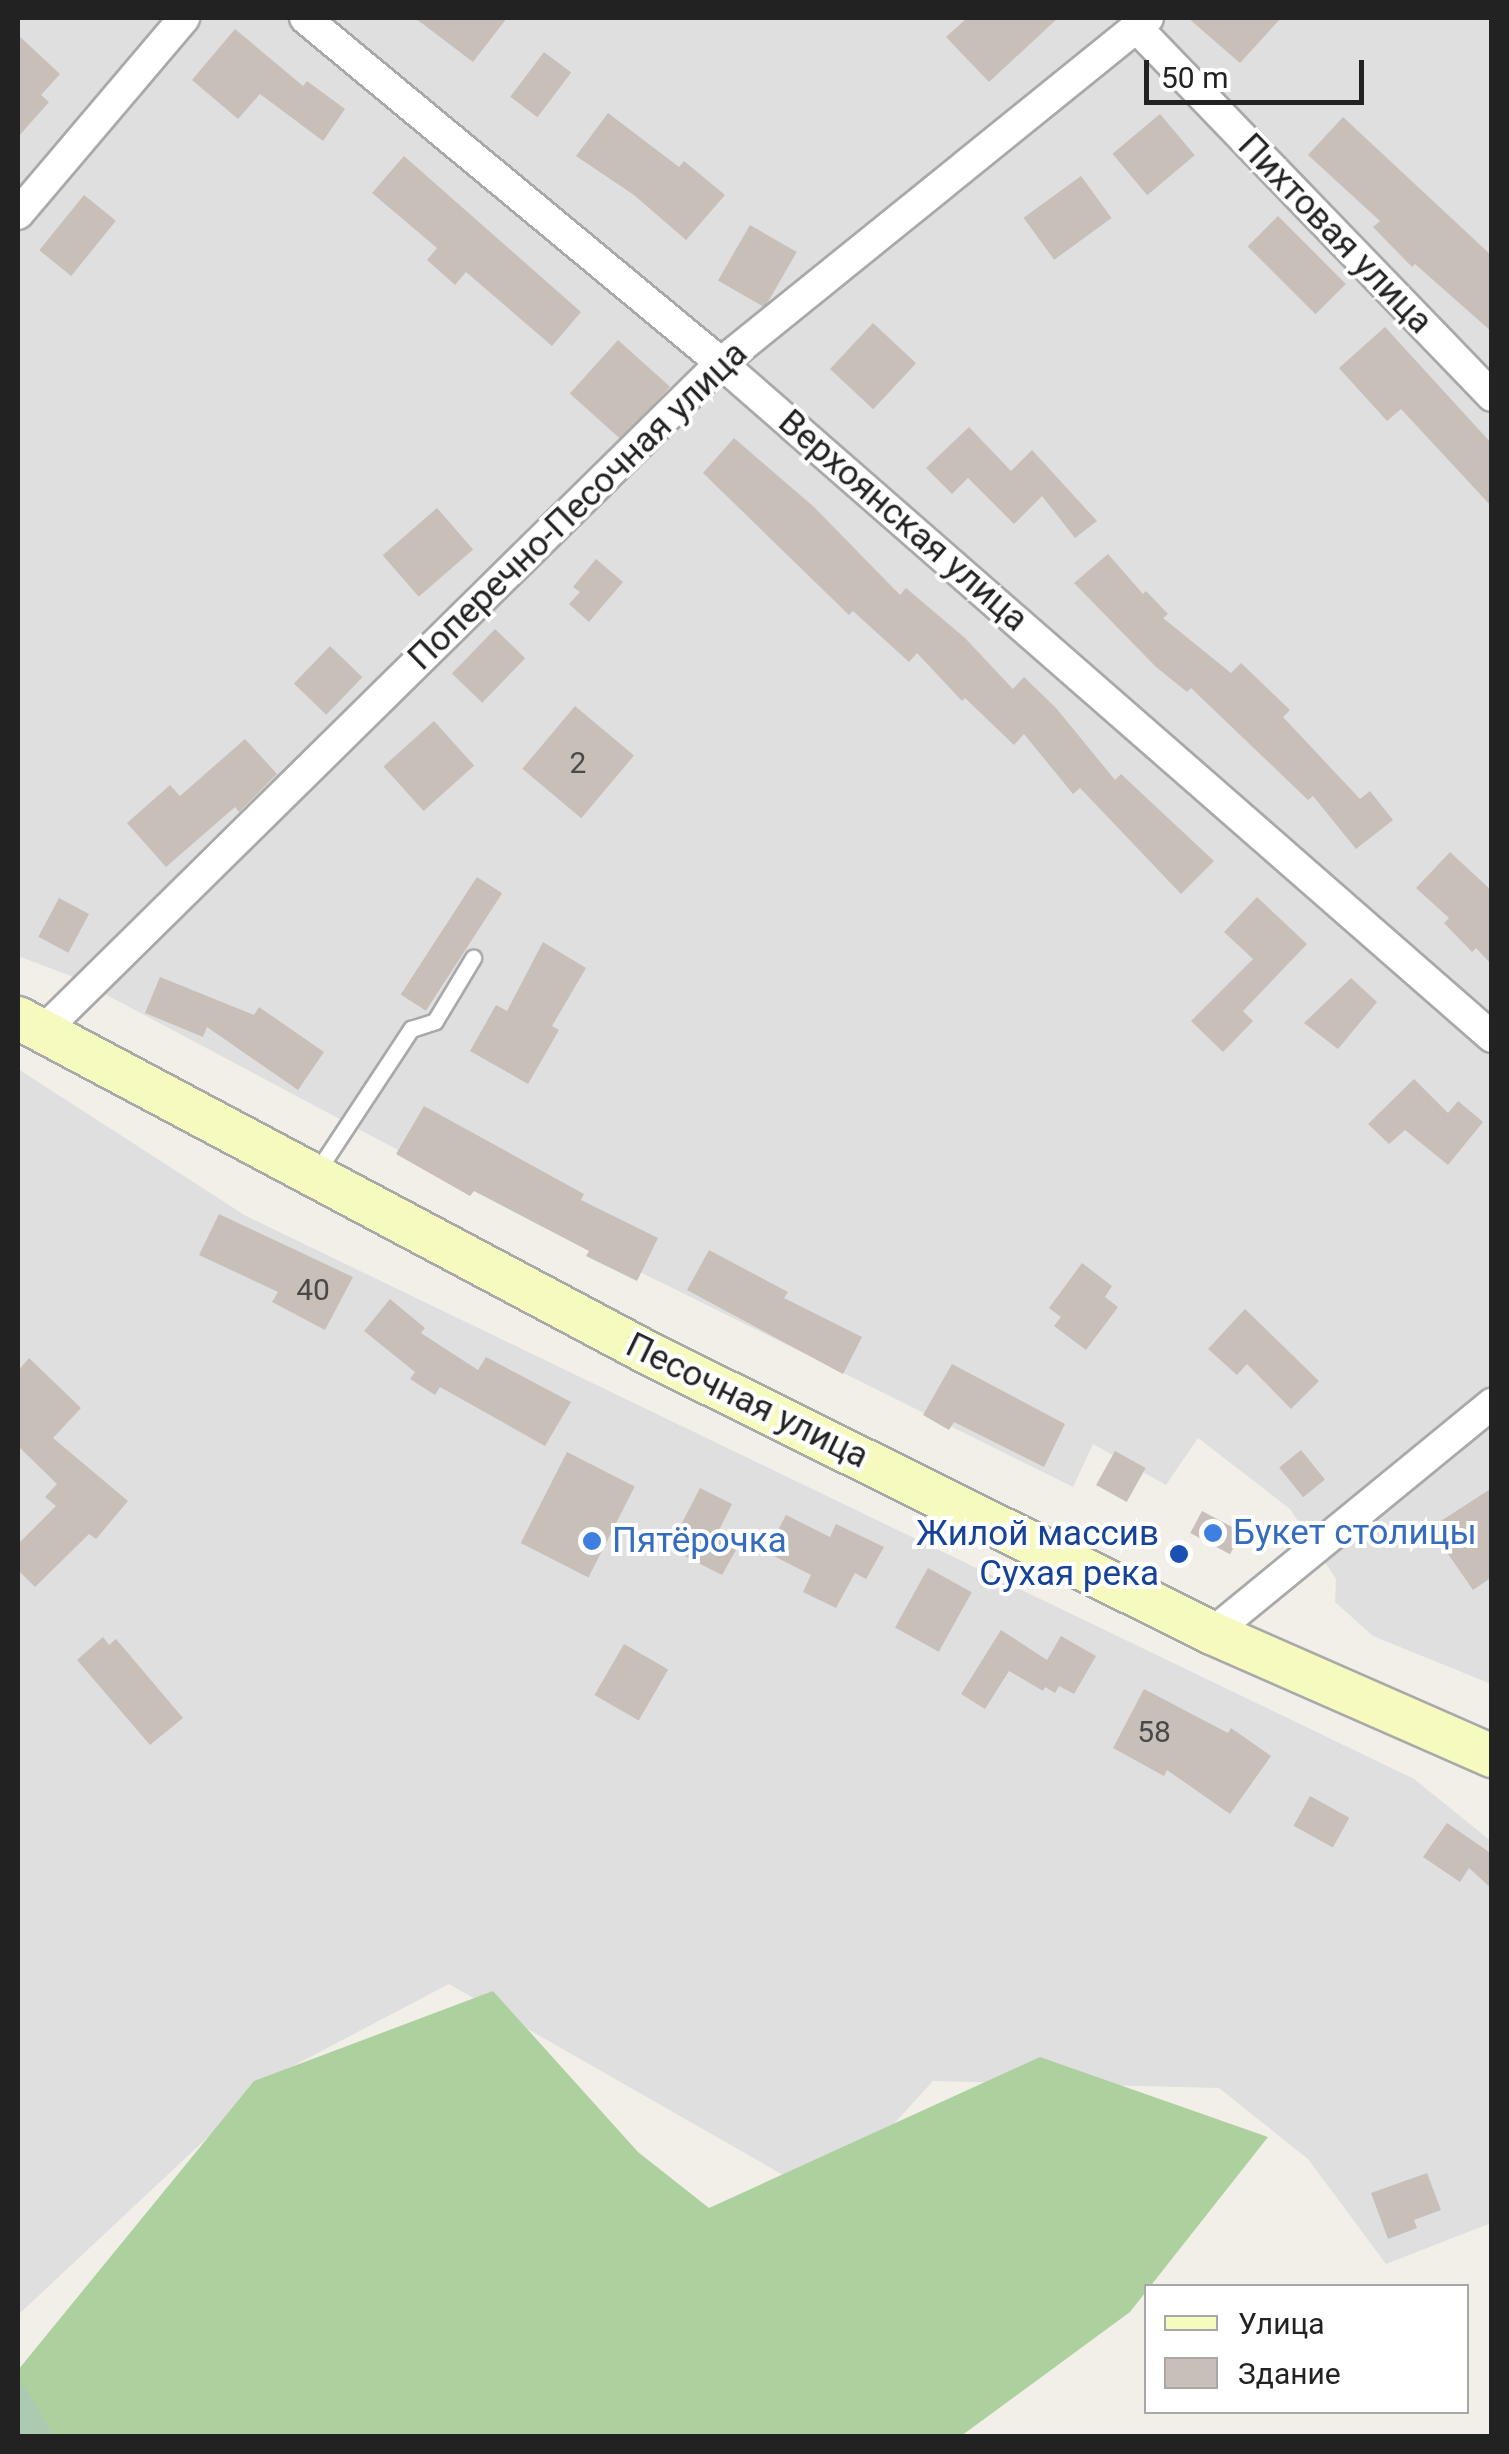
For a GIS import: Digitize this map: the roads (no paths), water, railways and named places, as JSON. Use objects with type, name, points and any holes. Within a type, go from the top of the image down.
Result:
[{"type":"main road","name":"Песочная улица","points":[[30,1025],[650,1354],[1212,1633],[1492,1756]]},
{"type":"street","points":[[18,214],[184,18]]},
{"type":"street","name":"Верхоянская улица","points":[[305,18],[720,363],[1492,1036]]},
{"type":"street","name":"Поперечно-Песочная улица","points":[[30,1025],[720,363],[1143,23]]},
{"type":"street","name":"Пихтовая улица","points":[[1143,23],[1492,396]]},
{"type":"street","points":[[1212,1633],[1492,1404]]},
{"type":"lane","points":[[314,1177],[411,1029],[435,1021],[473,958]]},
{"type":"place","name":"Букет столицы","points":[[1213,1533]]},
{"type":"place","name":"Пятёрочка","points":[[592,1541]]},
{"type":"place","name":"Жилой массив Сухая река","points":[[1179,1554]]}]
